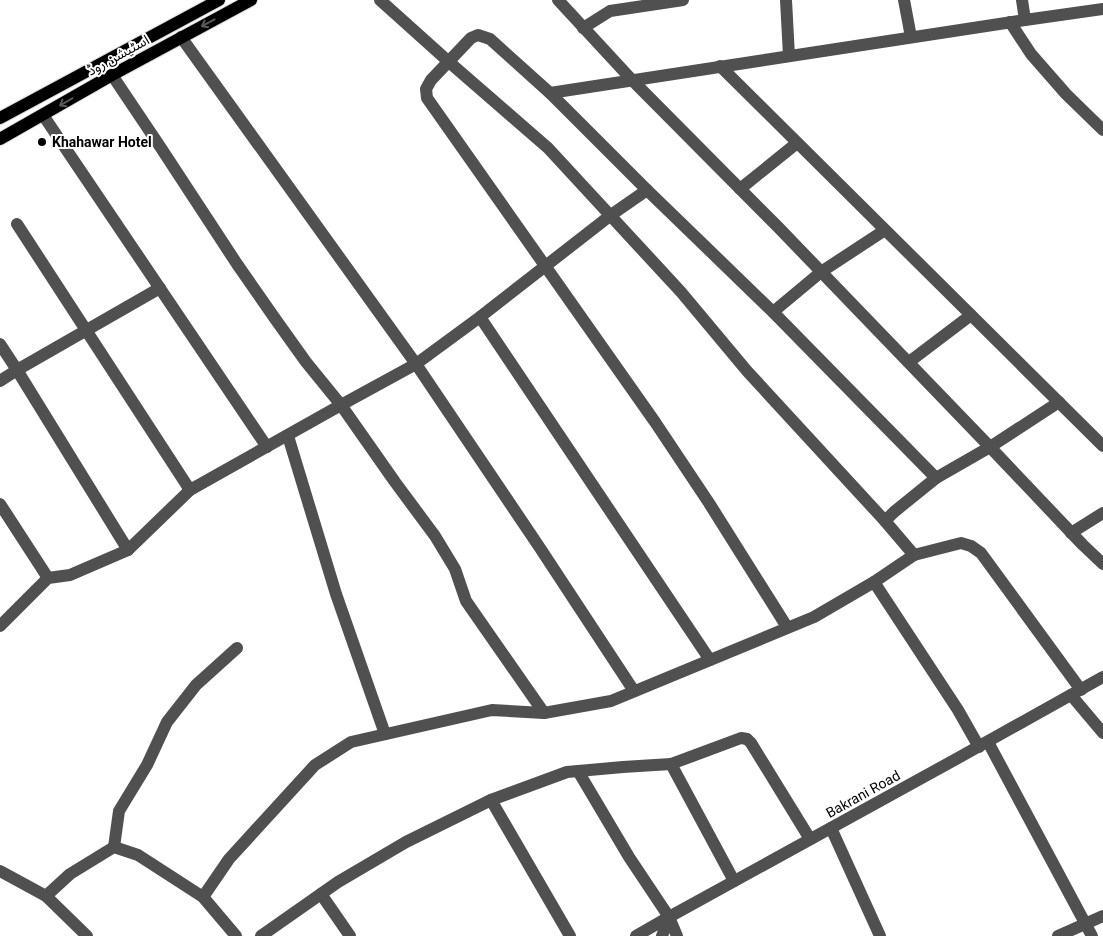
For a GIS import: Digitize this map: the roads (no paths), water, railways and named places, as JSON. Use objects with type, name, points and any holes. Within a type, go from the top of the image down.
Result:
[{"type":"main road","name":"اسٹیشن روڈ","points":[[0,118],[219,0]]},
{"type":"main road","name":"اسٹیشن روڈ","points":[[0,139],[112,75],[251,0]]},
{"type":"street","points":[[380,0],[548,148],[681,292],[747,371],[914,555]]},
{"type":"street","points":[[558,0],[632,80],[909,362],[1071,533],[1103,564]]},
{"type":"street","points":[[583,28],[610,12],[683,0]]},
{"type":"street","points":[[786,0],[789,56]]},
{"type":"street","points":[[904,0],[911,37]]},
{"type":"street","points":[[1022,0],[1025,20]]},
{"type":"street","points":[[550,93],[1103,9]]},
{"type":"street","points":[[1010,22],[1037,61],[1066,94],[1103,130]]},
{"type":"street","points":[[787,627],[677,454],[427,98],[426,89],[431,80],[471,38],[478,35],[490,39],[550,93],[773,312],[936,478]]},
{"type":"street","points":[[181,37],[416,364],[634,691]]},
{"type":"street","points":[[720,66],[1103,446]]},
{"type":"street","points":[[112,75],[276,320],[306,362],[342,405],[435,536],[455,569],[466,601],[544,713]]},
{"type":"street","points":[[43,115],[267,448]]},
{"type":"street","points":[[740,189],[797,143]]},
{"type":"street","points":[[0,626],[48,578],[70,575],[128,550],[190,490],[416,364],[480,317],[611,215],[647,190]]},
{"type":"street","points":[[17,224],[190,490]]},
{"type":"street","points":[[773,312],[821,272],[885,230]]},
{"type":"street","points":[[0,381],[160,288]]},
{"type":"street","points":[[909,362],[971,315]]},
{"type":"street","points":[[480,317],[710,660]]},
{"type":"street","points":[[0,344],[128,550]]},
{"type":"street","points":[[885,521],[936,478],[990,447],[1059,402]]},
{"type":"street","points":[[288,436],[336,594],[385,734]]},
{"type":"street","points":[[0,504],[48,578]]},
{"type":"street","points":[[1071,533],[1103,514]]},
{"type":"street","points":[[203,897],[229,859],[315,765],[351,742],[492,710],[544,713],[611,701],[814,616],[874,582],[914,555],[961,542],[981,553],[1103,733]]},
{"type":"street","points":[[874,582],[958,710],[984,744],[1092,936]]},
{"type":"street","points":[[114,847],[119,811],[147,765],[167,722],[196,685],[237,648]]},
{"type":"street","name":"Bakrani Road","points":[[636,936],[1103,677]]},
{"type":"street","points":[[261,936],[338,882],[406,842],[491,800],[567,772],[671,764],[740,738],[747,739],[751,743],[810,839]]},
{"type":"street","points":[[671,764],[734,881]]},
{"type":"street","points":[[578,772],[668,917],[677,936]]},
{"type":"street","points":[[491,800],[570,936]]},
{"type":"street","points":[[831,828],[880,936]]},
{"type":"street","points":[[46,896],[70,874],[114,847],[138,854],[203,897],[236,936]]},
{"type":"street","points":[[0,871],[46,896],[87,936]]},
{"type":"street","points":[[321,894],[350,936]]},
{"type":"street","points":[[1058,936],[1103,916]]},
{"type":"street","points":[[662,936],[668,917]]},
{"type":"place","name":"Khahawar Hotel","points":[[42,142]]}]
